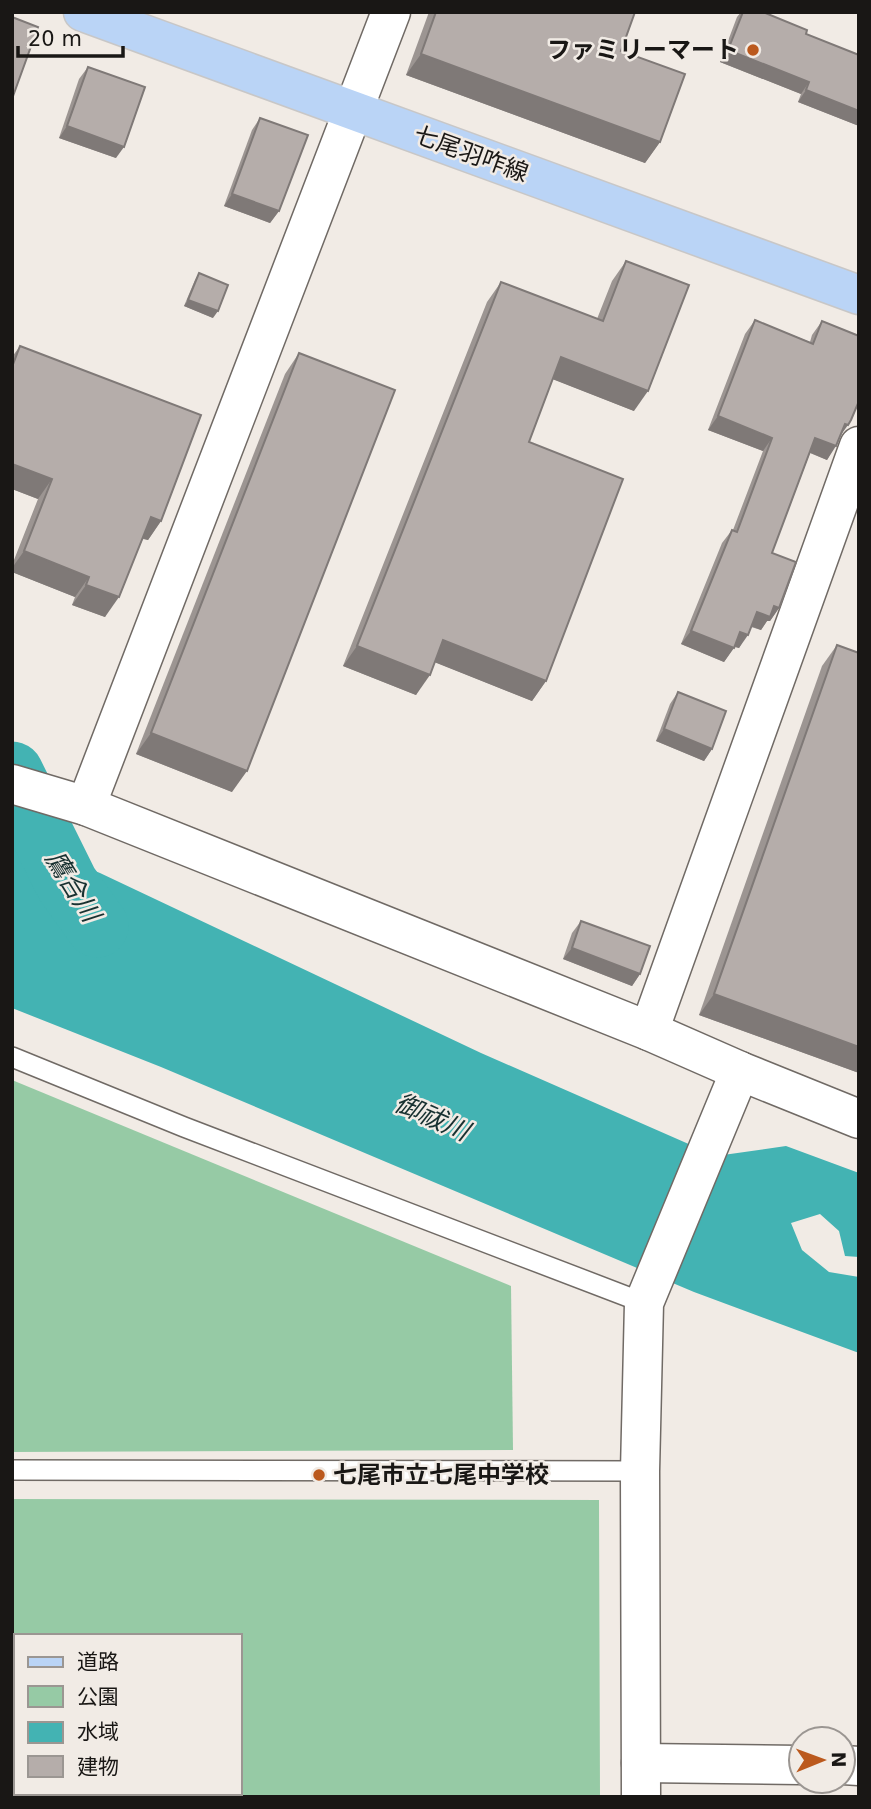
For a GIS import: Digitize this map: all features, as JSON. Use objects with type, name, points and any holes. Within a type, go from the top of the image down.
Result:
[{"type":"main road","name":"七尾羽咋線","points":[[83,12],[859,295]]},
{"type":"street","points":[[78,804],[391,12]]},
{"type":"street","points":[[649,1031],[859,446]]},
{"type":"street","points":[[12,785],[78,804],[649,1031],[740,1072],[859,1119]]},
{"type":"street","points":[[740,1072],[644,1303],[640,1471],[641,1780],[787,1766]]},
{"type":"lane","points":[[12,1057],[184,1127],[644,1303]]},
{"type":"lane","points":[[12,1470],[640,1471]]},
{"type":"green space","points":[[12,1080],[511,1286],[513,1450],[12,1452]]},
{"type":"green space","points":[[12,1499],[599,1500],[600,1797],[12,1797]]},
{"type":"water","name":"御祓川","points":[[12,837],[100,873],[481,1053],[716,1156],[786,1146],[859,1173],[859,1257],[845,1256],[839,1231],[820,1214],[791,1223],[802,1250],[829,1272],[859,1277],[859,1353],[694,1292],[161,1067],[12,1008]]},
{"type":"building","points":[[436,12],[635,12],[621,51],[685,74],[660,142],[421,54]]},
{"type":"building","points":[[743,12],[763,12],[807,30],[806,34],[859,55],[859,111],[806,90],[809,82],[728,50]]},
{"type":"building","points":[[12,17],[38,27],[12,99]]},
{"type":"building","points":[[88,67],[145,87],[124,147],[67,126]]},
{"type":"building","points":[[260,118],[308,135],[279,211],[232,194]]},
{"type":"building","points":[[626,261],[689,285],[648,391],[561,357],[529,442],[623,479],[546,681],[443,640],[430,675],[357,646],[501,282],[603,321]]},
{"type":"building","points":[[199,273],[228,285],[218,311],[188,300]]},
{"type":"building","points":[[755,320],[813,344],[822,321],[859,336],[859,401],[836,446],[815,438],[772,553],[796,562],[779,608],[774,606],[770,617],[757,612],[748,635],[740,632],[734,648],[691,631],[732,530],[737,532],[772,438],[718,416]]},
{"type":"building","points":[[20,346],[201,415],[161,521],[151,517],[119,597],[86,585],[89,577],[24,551],[52,479],[12,464],[12,367]]},
{"type":"building","points":[[299,353],[395,390],[247,771],[151,733]]},
{"type":"building","points":[[837,645],[859,653],[859,1047],[714,994]]},
{"type":"building","points":[[678,692],[726,711],[712,749],[664,729]]},
{"type":"building","points":[[581,921],[650,946],[640,974],[572,948]]},
{"type":"waterway","name":"鷹合川","points":[[12,773],[67,884],[97,926]]},
{"type":"place","name":"ファミリーマート","points":[[753,50]]},
{"type":"place","name":"七尾市立七尾中学校","points":[[319,1475]]}]
